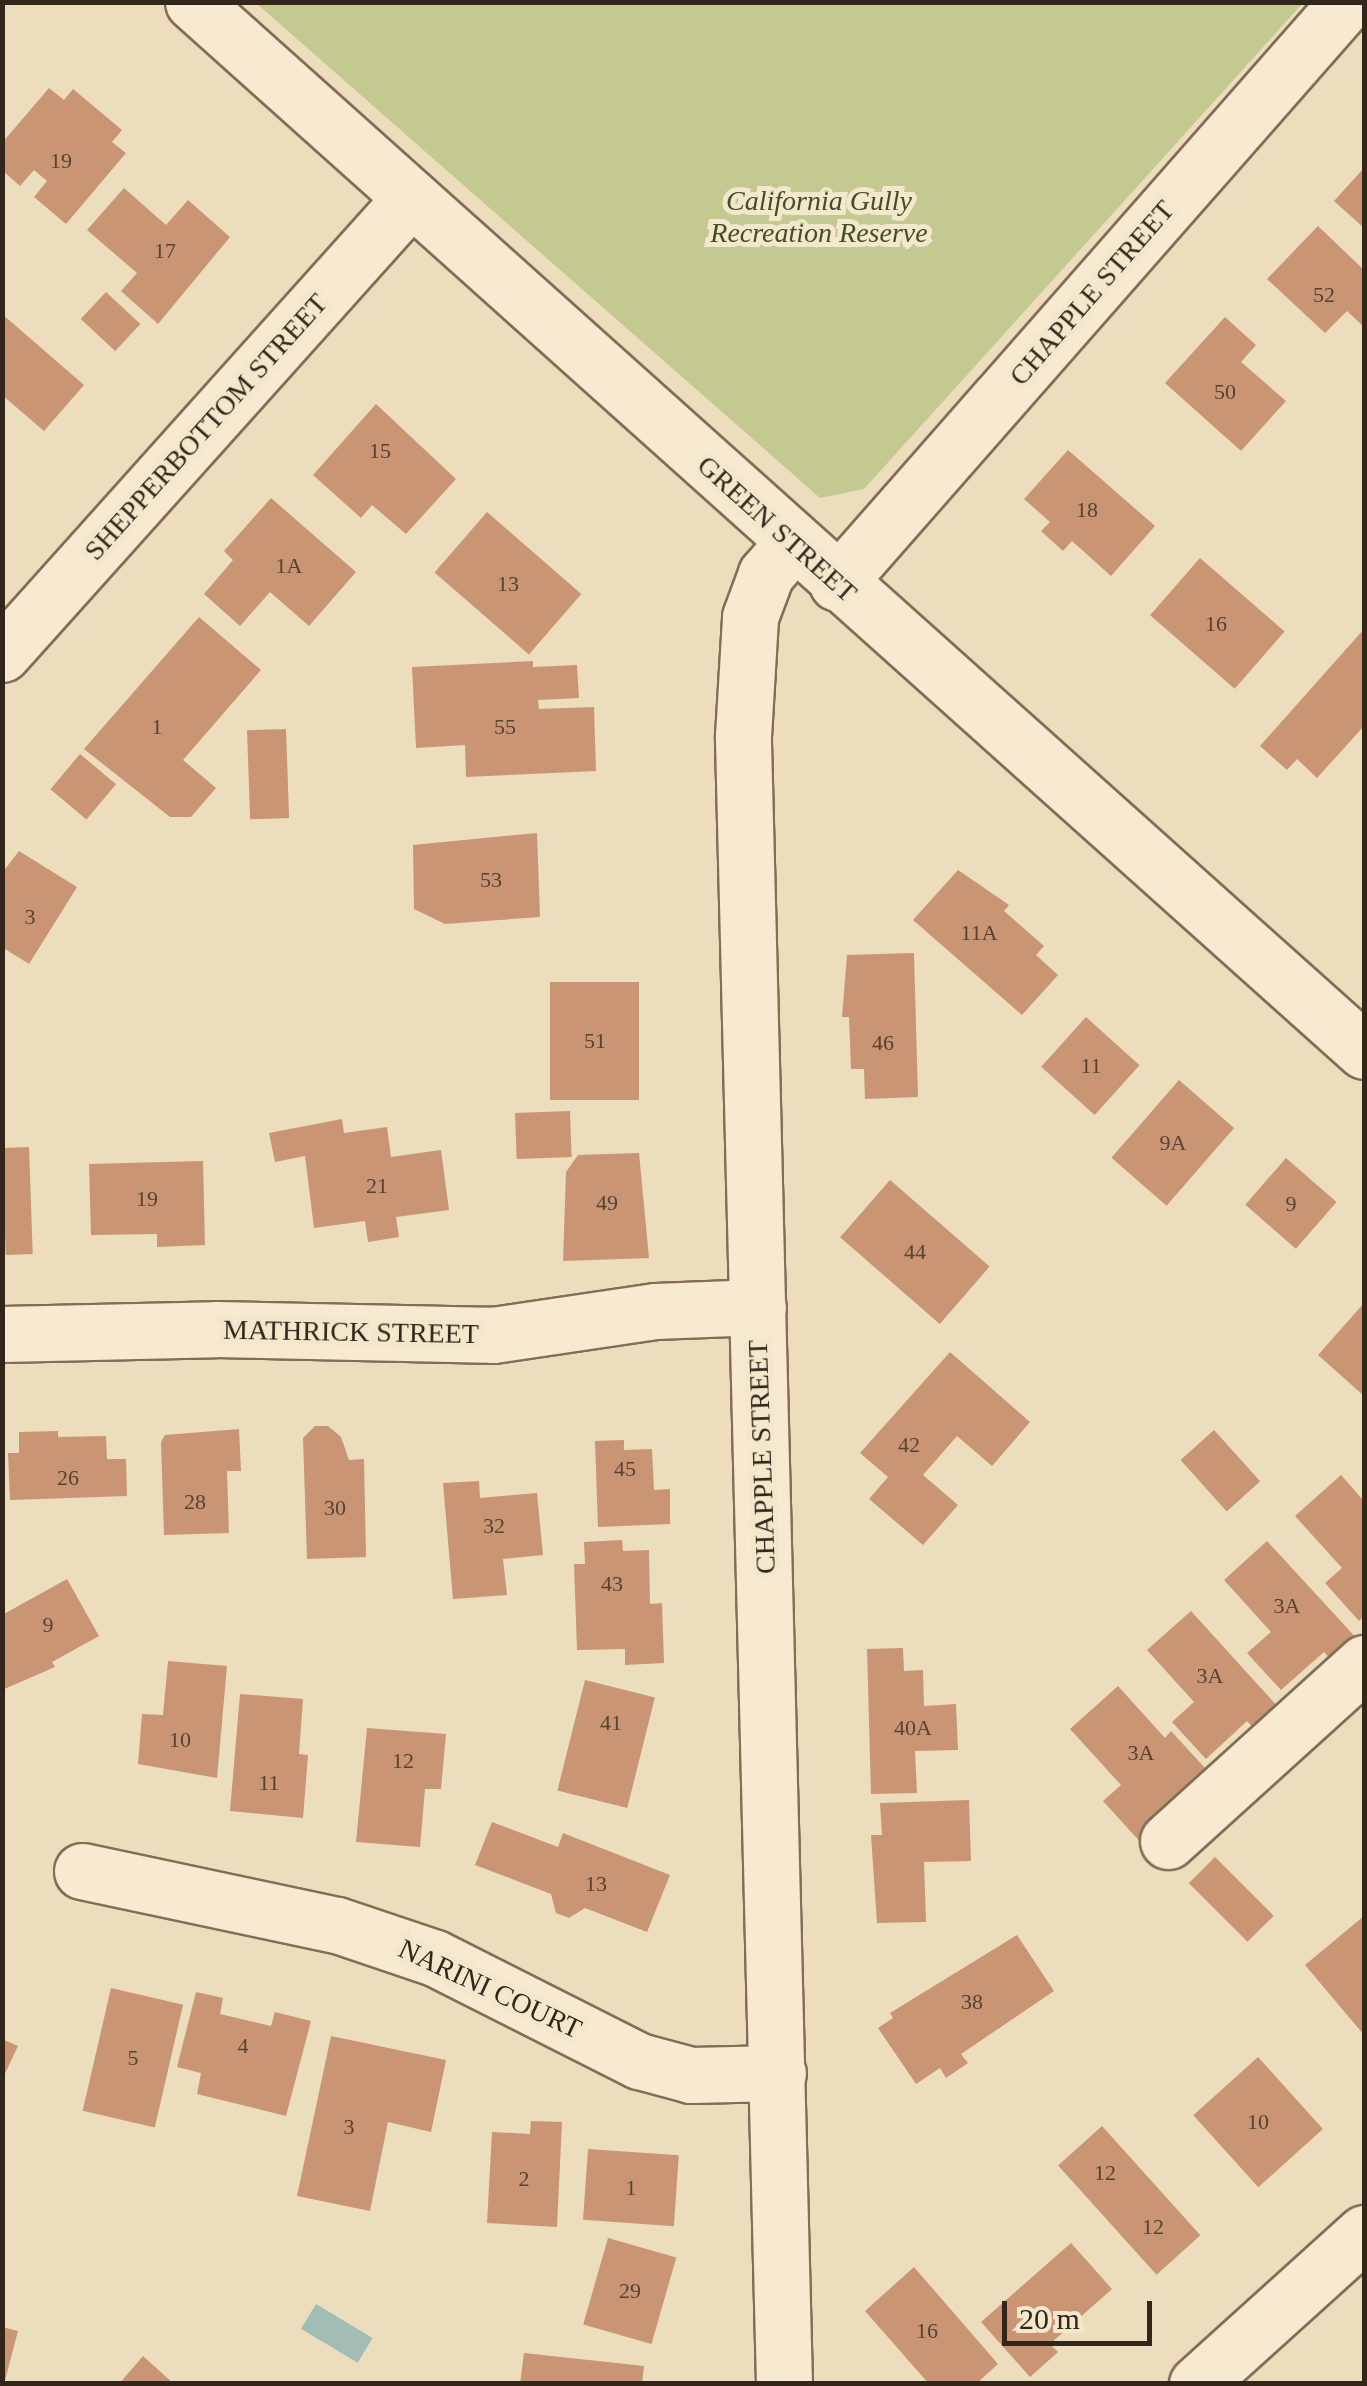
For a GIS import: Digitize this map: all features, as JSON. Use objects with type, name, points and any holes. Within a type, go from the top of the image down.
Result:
[{"type":"street","name":"GREEN STREET","points":[[192,2],[1364,1052]]},
{"type":"street","name":"CHAPPLE STREET","points":[[837,583],[1347,2]]},
{"type":"street","name":"SHEPPERBOTTOM STREET","points":[[2,654],[409,200]]},
{"type":"street","name":"CHAPPLE STREET","points":[[784,2384],[742,736],[750,617],[766,574],[793,543]]},
{"type":"street","name":"MATHRICK STREET","points":[[2,1334],[216,1329],[493,1335],[654,1310],[758,1307]]},
{"type":"street","points":[[1168,1840],[1364,1662]]},
{"type":"street","name":"NARINI COURT","points":[[82,1871],[337,1926],[435,1958],[639,2061],[691,2074],[778,2073]]},
{"type":"street","points":[[1197,2384],[1364,2232]]},
{"type":"green space","name":"California Gully Recreation Reserve","points":[[256,3],[1303,3],[864,489],[820,498]]},
{"type":"water","points":[[316,2304],[373,2338],[358,2363],[301,2329]]},
{"type":"building","points":[[49,88],[64,100],[73,89],[122,130],[112,142],[126,153],[66,224],[34,197],[47,181],[34,170],[20,186],[2,170],[2,143]]},
{"type":"building","points":[[1364,168],[1364,228],[1334,201]]},
{"type":"building","points":[[124,188],[166,225],[188,200],[230,237],[158,324],[121,291],[137,273],[87,230]]},
{"type":"building","points":[[1318,226],[1364,270],[1364,327],[1347,311],[1325,333],[1267,279]]},
{"type":"building","points":[[106,292],[140,324],[115,351],[81,319]]},
{"type":"building","points":[[2,314],[84,385],[44,431],[2,395]]},
{"type":"building","points":[[1225,317],[1256,345],[1241,362],[1286,401],[1241,451],[1165,383]]},
{"type":"building","points":[[376,404],[456,479],[406,534],[372,505],[361,518],[313,475]]},
{"type":"building","points":[[1068,450],[1155,526],[1111,576],[1072,541],[1063,551],[1041,531],[1050,522],[1024,499]]},
{"type":"building","points":[[271,498],[356,572],[309,626],[270,592],[240,626],[204,594],[233,560],[224,551]]},
{"type":"building","points":[[487,512],[581,594],[529,654],[435,572]]},
{"type":"building","points":[[1200,558],[1285,631],[1235,689],[1150,615]]},
{"type":"building","points":[[199,617],[261,670],[183,760],[216,788],[191,817],[170,817],[84,749]]},
{"type":"building","points":[[1364,629],[1364,726],[1317,778],[1297,759],[1287,770],[1260,746]]},
{"type":"building","points":[[533,661],[533,667],[577,665],[579,698],[538,700],[539,709],[594,707],[596,771],[466,777],[465,745],[416,748],[412,667]]},
{"type":"building","points":[[286,729],[289,818],[250,819],[247,730]]},
{"type":"building","points":[[80,754],[116,784],[86,819],[50,789]]},
{"type":"building","points":[[537,833],[540,917],[445,924],[414,909],[413,845]]},
{"type":"building","points":[[19,851],[77,887],[29,964],[2,947],[2,873]]},
{"type":"building","points":[[958,870],[1009,905],[1004,911],[1044,946],[1036,955],[1058,975],[1022,1015],[913,920]]},
{"type":"building","points":[[914,953],[918,1097],[865,1099],[864,1069],[851,1069],[849,1017],[842,1017],[847,955]]},
{"type":"building","points":[[550,982],[639,982],[639,1100],[550,1100]]},
{"type":"building","points":[[1086,1017],[1140,1065],[1095,1115],[1041,1067]]},
{"type":"building","points":[[1179,1080],[1234,1128],[1167,1206],[1111,1158]]},
{"type":"building","points":[[570,1111],[572,1157],[517,1159],[515,1113]]},
{"type":"building","points":[[342,1119],[344,1133],[387,1127],[391,1157],[441,1150],[449,1210],[396,1217],[399,1237],[368,1242],[365,1221],[314,1228],[305,1156],[275,1162],[269,1133]]},
{"type":"building","points":[[29,1147],[33,1254],[6,1255],[2,1148]]},
{"type":"building","points":[[639,1153],[649,1258],[563,1261],[566,1172],[578,1155]]},
{"type":"building","points":[[1286,1158],[1337,1202],[1296,1249],[1245,1205]]},
{"type":"building","points":[[203,1161],[205,1245],[157,1247],[157,1234],[91,1235],[89,1164]]},
{"type":"building","points":[[890,1180],[990,1267],[940,1324],[840,1237]]},
{"type":"building","points":[[1364,1303],[1364,1396],[1318,1355]]},
{"type":"building","points":[[950,1352],[1030,1422],[992,1466],[957,1436],[923,1475],[958,1505],[923,1545],[869,1499],[888,1477],[860,1453]]},
{"type":"building","points":[[315,1426],[328,1426],[341,1437],[349,1460],[364,1459],[366,1557],[307,1559],[303,1438]]},
{"type":"building","points":[[239,1429],[241,1471],[227,1471],[229,1533],[164,1535],[161,1442],[165,1435]]},
{"type":"building","points":[[1214,1430],[1260,1481],[1227,1511],[1181,1460]]},
{"type":"building","points":[[58,1431],[58,1437],[106,1436],[107,1459],[126,1459],[127,1496],[10,1500],[8,1453],[19,1453],[19,1432]]},
{"type":"building","points":[[624,1440],[624,1450],[652,1449],[654,1490],[670,1489],[670,1524],[598,1527],[595,1441]]},
{"type":"building","points":[[1341,1475],[1364,1501],[1364,1616],[1359,1621],[1325,1583],[1342,1568],[1295,1516]]},
{"type":"building","points":[[479,1481],[480,1498],[537,1493],[543,1555],[503,1559],[507,1595],[453,1599],[443,1483]]},
{"type":"building","points":[[622,1540],[623,1551],[649,1550],[650,1604],[662,1603],[664,1663],[625,1665],[625,1649],[577,1650],[574,1564],[585,1564],[584,1542]]},
{"type":"building","points":[[1267,1541],[1359,1641],[1334,1663],[1324,1652],[1281,1690],[1247,1653],[1271,1632],[1224,1580]]},
{"type":"building","points":[[67,1579],[99,1636],[52,1662],[55,1667],[2,1690],[2,1615]]},
{"type":"building","points":[[1191,1611],[1280,1709],[1256,1731],[1247,1721],[1206,1759],[1172,1722],[1194,1702],[1147,1650]]},
{"type":"building","points":[[903,1648],[904,1671],[923,1670],[924,1706],[956,1704],[958,1750],[915,1751],[917,1793],[871,1794],[867,1649]]},
{"type":"building","points":[[168,1661],[227,1666],[217,1778],[138,1764],[142,1714],[163,1715]]},
{"type":"building","points":[[585,1680],[655,1697],[627,1808],[557,1791]]},
{"type":"building","points":[[1118,1686],[1165,1738],[1171,1731],[1205,1768],[1157,1812],[1167,1822],[1143,1845],[1103,1801],[1121,1785],[1070,1729]]},
{"type":"building","points":[[240,1694],[303,1699],[299,1754],[308,1755],[303,1818],[230,1811]]},
{"type":"building","points":[[367,1728],[446,1734],[441,1789],[425,1789],[420,1847],[356,1842]]},
{"type":"building","points":[[969,1800],[971,1861],[924,1862],[926,1922],[877,1923],[871,1835],[882,1835],[880,1803]]},
{"type":"building","points":[[492,1822],[558,1847],[563,1833],[670,1875],[647,1932],[585,1908],[569,1918],[556,1913],[551,1894],[475,1865]]},
{"type":"building","points":[[1215,1857],[1274,1916],[1248,1942],[1189,1883]]},
{"type":"building","points":[[1364,1916],[1364,2035],[1305,1965]]},
{"type":"building","points":[[1017,1935],[1054,1991],[961,2054],[968,2063],[946,2078],[940,2068],[916,2084],[878,2028],[893,2018],[890,2013]]},
{"type":"building","points":[[111,1988],[183,2005],[155,2127],[83,2111]]},
{"type":"building","points":[[196,1992],[223,1998],[220,2014],[271,2026],[275,2012],[311,2021],[286,2116],[197,2094],[201,2073],[177,2067]]},
{"type":"building","points":[[331,2036],[446,2060],[431,2132],[388,2122],[370,2211],[297,2196]]},
{"type":"building","points":[[2,2039],[18,2046],[2,2080]]},
{"type":"building","points":[[1258,2057],[1323,2129],[1258,2187],[1193,2115]]},
{"type":"building","points":[[531,2121],[562,2122],[557,2227],[487,2223],[492,2132],[530,2134]]},
{"type":"building","points":[[1102,2126],[1200,2235],[1157,2275],[1058,2165]]},
{"type":"building","points":[[588,2149],[679,2155],[674,2226],[583,2220]]},
{"type":"building","points":[[608,2238],[676,2258],[651,2344],[583,2325]]},
{"type":"building","points":[[1071,2243],[1112,2289],[1050,2344],[1058,2352],[1030,2377],[981,2322]]},
{"type":"building","points":[[914,2267],[998,2364],[976,2384],[929,2384],[865,2311]]},
{"type":"building","points":[[2,2327],[18,2331],[4,2384],[2,2384]]},
{"type":"building","points":[[524,2353],[644,2366],[642,2384],[520,2384]]},
{"type":"building","points":[[143,2356],[174,2384],[119,2384]]}]
